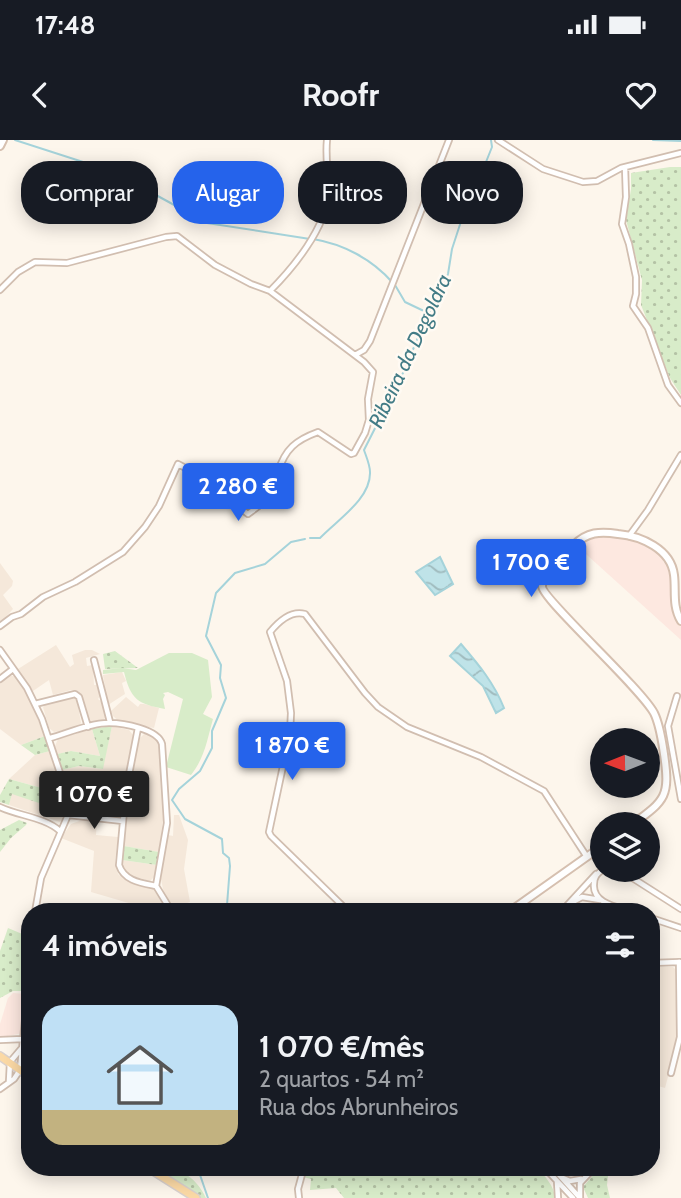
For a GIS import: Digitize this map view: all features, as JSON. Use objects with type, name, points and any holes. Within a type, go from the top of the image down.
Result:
[{"type":"main road","points":[[648,812],[660,802],[666,790],[663,747],[655,714],[610,660],[552,604],[542,591],[542,586],[550,571],[581,538],[596,532],[629,536],[649,543],[667,558],[674,571],[674,604],[681,621]]},
{"type":"main road","points":[[522,903],[590,855]]},
{"type":"main road","points":[[0,1056],[20,1070]]},
{"type":"main road","points":[[161,1176],[196,1198]]},
{"type":"street","points":[[270,291],[308,246],[327,204],[327,140]]},
{"type":"street","points":[[355,355],[364,350],[370,341],[449,140]]},
{"type":"street","points":[[498,140],[543,169],[577,180],[597,181],[625,167],[681,153]]},
{"type":"street","points":[[625,167],[626,197],[622,224],[635,277],[633,306],[648,328],[668,385],[681,403]]},
{"type":"street","points":[[0,290],[18,272],[35,262],[67,263],[177,236],[215,265],[270,291],[371,368],[373,376],[368,399],[368,426],[354,453],[351,454],[318,432],[296,442],[289,448],[278,473],[274,491],[248,514],[193,472],[178,464],[159,506],[124,552],[43,597],[22,614],[12,617],[0,626]]},
{"type":"street","points":[[629,536],[681,456]]},
{"type":"street","points":[[340,903],[269,832],[290,733],[291,713],[287,681],[270,632],[284,618],[303,612],[365,693],[379,707],[407,727],[482,757],[544,791],[587,857]]},
{"type":"street","points":[[0,650],[35,704],[50,738],[66,791],[68,816],[41,878],[37,903]]},
{"type":"street","points":[[94,660],[110,722]]},
{"type":"street","points":[[0,679],[14,669]]},
{"type":"street","points":[[35,704],[75,694],[79,697],[88,727]]},
{"type":"street","points":[[677,696],[668,726],[681,799]]},
{"type":"street","points":[[50,738],[110,722],[157,734],[162,744],[167,823],[156,886],[166,903]]},
{"type":"street","points":[[138,728],[119,865],[121,873],[126,877],[156,886]]},
{"type":"street","points":[[0,807],[55,826],[60,831]]},
{"type":"street","points":[[68,816],[123,821]]},
{"type":"street","points":[[570,903],[590,882]]},
{"type":"street","points":[[597,882],[594,890],[601,901]]},
{"type":"street","points":[[638,882],[681,908]]},
{"type":"street","points":[[572,903],[582,897],[607,903]]},
{"type":"street","points":[[660,921],[681,928]]},
{"type":"street","points":[[660,963],[680,962],[680,1037],[671,1073]]},
{"type":"street","points":[[0,1040],[21,1038]]},
{"type":"street","points":[[9,1081],[10,1062],[21,1050]]},
{"type":"street","points":[[0,1089],[14,1079],[20,1070],[21,1060]]},
{"type":"street","points":[[299,1198],[302,1176]]},
{"type":"street","points":[[555,1176],[580,1198]]},
{"type":"street","points":[[557,1176],[573,1198]]},
{"type":"street","points":[[580,1198],[579,1187],[585,1176]]},
{"type":"street","points":[[559,1179],[582,1179]]},
{"type":"street","points":[[558,1198],[559,1179]]},
{"type":"shaded area","points":[[618,536],[638,542],[663,557],[663,562],[668,564],[671,573],[672,610],[681,627],[681,640],[577,546],[589,537]]},
{"type":"shaded area","points":[[0,563],[13,581],[3,595],[13,609],[0,623]]},
{"type":"shaded area","points":[[56,645],[70,667],[74,664],[72,655],[85,650],[100,654],[86,658],[87,666],[93,665],[94,685],[97,685],[100,696],[98,699],[102,702],[106,717],[103,720],[89,722],[78,691],[53,695],[49,680],[33,691],[18,669]]},
{"type":"shaded area","points":[[122,672],[126,681],[122,683],[125,694],[108,705],[103,675]]},
{"type":"shaded area","points":[[10,675],[16,677],[26,691],[45,736],[21,745],[0,729],[0,683]]},
{"type":"shaded area","points":[[69,697],[77,700],[81,723],[78,727],[54,732],[49,728],[43,707],[47,703]]},
{"type":"shaded area","points":[[126,697],[138,707],[144,704],[159,708],[154,728],[120,722],[113,716],[111,711]]},
{"type":"shaded area","points":[[112,726],[129,730],[133,735],[121,811],[114,817],[77,811],[70,802],[62,770],[79,766],[102,769]]},
{"type":"shaded area","points":[[92,729],[100,756],[71,751],[57,754],[55,746],[58,739]]},
{"type":"shaded area","points":[[145,733],[155,737],[160,747],[163,820],[159,852],[124,846],[135,757],[140,738]]},
{"type":"shaded area","points":[[50,751],[61,787],[49,790],[9,779],[35,755]]},
{"type":"shaded area","points":[[12,793],[63,811],[62,820],[60,822],[9,805]]},
{"type":"shaded area","points":[[174,815],[179,815],[188,840],[184,869],[190,902],[187,903],[170,903],[164,894],[161,879],[168,835],[173,836]]},
{"type":"shaded area","points":[[82,820],[97,821],[96,835],[118,837],[115,862],[118,874],[125,880],[153,889],[163,903],[129,903],[91,892],[94,851],[61,838],[71,824]]},
{"type":"shaded area","points":[[122,860],[157,865],[155,876],[150,881],[128,875],[121,866]]},
{"type":"shaded area","points":[[660,967],[673,967],[677,1043],[665,1088],[660,1087]]},
{"type":"shaded area","points":[[13,993],[21,994],[21,1033],[0,1038],[0,1024],[8,998]]},
{"type":"green space","points":[[681,167],[681,395],[670,378],[641,305],[642,280],[626,220],[631,173]]},
{"type":"green space","points":[[115,651],[138,668],[105,669],[103,654]]},
{"type":"green space","points":[[169,653],[192,653],[208,660],[212,697],[203,714],[213,719],[203,755],[191,775],[166,767],[183,699],[168,692],[163,693],[165,709],[148,705],[133,695],[124,672],[103,674],[103,670],[136,670]]},
{"type":"green space","points":[[112,726],[103,769],[79,766],[62,770],[57,754],[71,751],[100,756],[92,729]]},
{"type":"green space","points":[[45,736],[50,751],[35,755],[21,745]]},
{"type":"green space","points":[[9,779],[49,790],[61,787],[63,811],[12,794],[9,805],[0,802],[0,795]]},
{"type":"green space","points":[[19,820],[27,823],[26,825],[0,852],[0,830]]},
{"type":"green space","points":[[124,846],[159,852],[157,865],[122,860]]},
{"type":"green space","points":[[8,928],[21,933],[21,991],[13,991],[0,998],[0,951]]},
{"type":"green space","points":[[166,1176],[191,1178],[206,1198],[199,1198]]},
{"type":"green space","points":[[544,1176],[551,1185],[555,1198],[344,1198],[336,1188],[310,1190],[311,1179],[303,1177]]},
{"type":"green space","points":[[592,1176],[608,1176],[610,1198],[588,1198],[583,1187]]},
{"type":"water","points":[[440,557],[453,584],[435,595],[416,572]]},
{"type":"water","points":[[461,644],[496,690],[504,708],[496,713],[483,686],[450,656]]},
{"type":"waterway","points":[[15,140],[114,172],[207,223],[310,239]]},
{"type":"waterway","name":"Ribeira da Degoldra","points":[[310,538],[320,538],[352,508],[365,491],[370,472],[364,450],[405,369],[428,313],[435,307],[448,274],[452,249],[467,203],[492,147],[491,140]]},
{"type":"waterway","points":[[653,140],[681,141]]},
{"type":"waterway","points":[[313,239],[356,254],[375,266],[392,282]]},
{"type":"waterway","points":[[395,285],[405,302],[426,312]]},
{"type":"waterway","name":"Ribeira da Degoldra","points":[[227,903],[230,866],[229,858],[223,853],[222,839],[185,819],[172,800],[179,789],[200,771],[212,748],[212,731],[226,698],[220,678],[221,665],[206,636],[216,593],[235,573],[265,564],[291,542],[305,539]]},
{"type":"waterway","name":"Ribeira da Degoldra","points":[[200,1176],[208,1198]]}]
